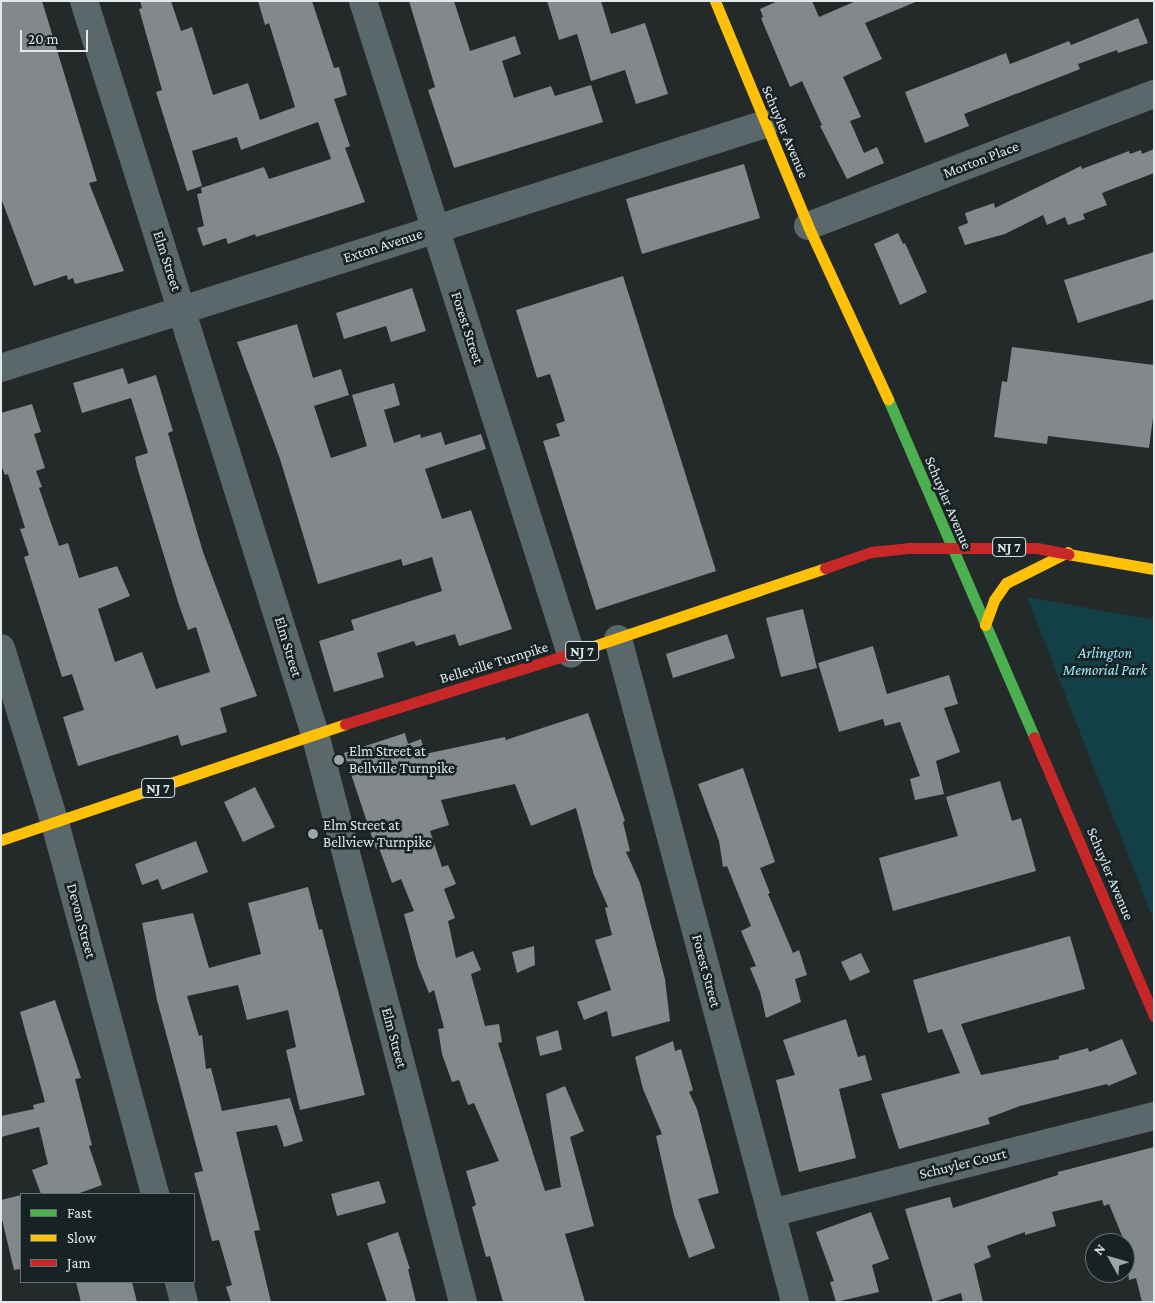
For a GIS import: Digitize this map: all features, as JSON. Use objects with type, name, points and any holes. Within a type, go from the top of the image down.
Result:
[{"type":"main road","name":"Schuyler Avenue","points":[[715,1],[808,226],[876,371],[950,547],[1154,1016]]},
{"type":"main road","name":"Belleville Turnpike","points":[[1,840],[315,734],[618,640],[754,594],[846,559],[908,548],[950,547],[1068,552],[1154,569]]},
{"type":"main road","points":[[985,626],[994,600],[1006,583],[1068,552]]},
{"type":"main road","name":"Belleville Turnpike","points":[[1119,562],[1154,579]]},
{"type":"street","name":"Elm Street","points":[[84,1],[184,312],[315,734],[463,1302]]},
{"type":"street","name":"Forest Street","points":[[363,1],[571,654]]},
{"type":"street","name":"Morton Place","points":[[808,226],[1154,94]]},
{"type":"street","name":"Exton Avenue","points":[[1,368],[184,312],[435,229],[765,124]]},
{"type":"street","name":"Forest Street","points":[[618,640],[795,1302]]},
{"type":"street","name":"Devon Street","points":[[1,648],[55,823],[155,1193]]},
{"type":"street","name":"Schuyler Court","points":[[771,1213],[1154,1116]]},
{"type":"street","points":[[179,1283],[184,1302]]},
{"type":"green space","name":"Arlington Memorial Park","points":[[1027,597],[1154,620],[1154,921]]},
{"type":"building","points":[[1,1],[42,1],[97,181],[89,183],[124,271],[75,284],[73,278],[68,280],[67,275],[34,286],[1,198]]},
{"type":"building","points":[[140,1],[171,1],[181,31],[192,27],[213,95],[248,83],[260,120],[295,107],[269,23],[265,25],[258,1],[312,1],[334,68],[339,67],[347,95],[334,99],[350,146],[345,148],[365,202],[256,237],[255,234],[228,244],[226,238],[203,246],[197,228],[204,226],[197,194],[202,193],[201,188],[264,167],[269,179],[331,159],[318,122],[241,150],[237,137],[192,151],[202,186],[187,191],[156,92],[162,90],[139,9],[142,8]]},
{"type":"building","points":[[409,1],[454,1],[470,51],[515,36],[521,54],[502,61],[514,98],[551,86],[555,96],[591,85],[603,122],[454,168],[428,90],[435,87]]},
{"type":"building","points":[[547,1],[601,1],[611,34],[645,23],[668,94],[636,104],[625,70],[591,81],[577,34],[559,40]]},
{"type":"building","points":[[778,1],[812,1],[819,17],[856,1],[918,1],[865,23],[882,59],[843,77],[861,117],[850,121],[864,153],[877,147],[884,163],[847,179],[820,126],[822,125],[802,81],[790,87],[761,18],[763,17],[760,9]]},
{"type":"building","points":[[1138,18],[1148,43],[1118,53],[1117,50],[1078,64],[1080,69],[964,114],[969,126],[925,143],[905,92],[1006,53],[1010,64],[1069,41],[1071,45]]},
{"type":"building","points":[[1154,149],[1154,173],[1102,193],[1107,205],[1083,214],[1085,219],[1068,225],[1065,217],[1047,225],[1043,215],[1005,234],[965,245],[958,227],[968,223],[965,213],[994,203],[995,208],[1081,166],[1082,169],[1129,151],[1130,154],[1141,150],[1142,154]]},
{"type":"building","points":[[744,164],[760,218],[642,254],[626,199]]},
{"type":"building","points":[[898,233],[903,244],[905,243],[927,292],[900,305],[874,244]]},
{"type":"building","points":[[1154,252],[1154,299],[1078,323],[1064,280]]},
{"type":"building","points":[[623,276],[716,571],[596,610],[543,441],[560,436],[556,424],[565,421],[550,374],[537,378],[516,310]]},
{"type":"building","points":[[412,288],[426,331],[391,342],[386,326],[344,339],[336,313]]},
{"type":"building","points":[[297,324],[313,378],[341,369],[349,395],[314,406],[331,458],[367,446],[352,395],[394,383],[400,405],[384,410],[394,443],[420,434],[421,438],[441,432],[445,445],[481,434],[486,449],[425,469],[442,519],[471,510],[512,629],[459,646],[455,634],[416,646],[414,641],[377,653],[384,677],[334,692],[319,641],[354,630],[351,620],[442,591],[432,557],[403,566],[401,559],[318,584],[280,459],[237,342]]},
{"type":"building","points":[[1012,347],[1154,365],[1154,410],[1149,448],[1048,436],[1047,444],[994,437],[1002,381],[1007,382]]},
{"type":"building","points":[[123,368],[128,384],[156,375],[173,431],[168,433],[203,552],[257,696],[220,708],[227,732],[181,746],[178,735],[78,766],[63,717],[84,710],[72,674],[62,677],[24,557],[29,555],[20,529],[25,528],[8,474],[5,475],[1,465],[1,413],[32,404],[41,432],[34,434],[45,468],[36,471],[42,487],[39,488],[59,546],[68,543],[79,578],[117,566],[130,596],[98,609],[115,662],[142,652],[156,689],[210,672],[196,627],[188,630],[179,605],[137,467],[135,457],[148,453],[131,398],[82,413],[73,383]]},
{"type":"building","points":[[803,609],[817,668],[781,677],[766,618]]},
{"type":"building","points":[[727,634],[735,658],[673,678],[666,654]]},
{"type":"building","points":[[873,646],[887,694],[949,675],[958,704],[944,708],[960,752],[936,761],[944,794],[915,800],[910,779],[920,776],[900,722],[885,726],[883,719],[839,732],[818,663]]},
{"type":"building","points":[[588,713],[625,821],[623,822],[630,851],[626,852],[640,883],[665,979],[670,1021],[612,1037],[607,1011],[584,1020],[577,1002],[611,990],[595,940],[612,935],[605,908],[608,907],[594,875],[576,808],[531,826],[515,784],[441,800],[449,825],[430,831],[442,867],[448,865],[456,884],[444,889],[455,918],[448,921],[456,958],[473,951],[481,970],[471,974],[485,1026],[499,1024],[502,1042],[498,1043],[545,1191],[561,1187],[546,1094],[565,1086],[584,1131],[570,1137],[594,1226],[565,1234],[585,1302],[503,1302],[490,1256],[486,1257],[472,1207],[476,1205],[466,1171],[499,1161],[474,1103],[468,1105],[459,1080],[452,1082],[442,1054],[438,1029],[444,1028],[434,990],[429,993],[418,966],[404,914],[414,911],[401,879],[392,883],[379,848],[376,849],[344,753],[405,733],[408,744],[421,739],[425,754],[505,737],[506,740]]},
{"type":"building","points":[[743,768],[775,862],[760,868],[770,893],[768,894],[793,953],[799,950],[807,975],[795,979],[801,1002],[766,1018],[760,992],[750,968],[756,966],[741,931],[751,926],[727,866],[723,867],[719,841],[698,784]]},
{"type":"building","points":[[1000,781],[1012,821],[1021,818],[1036,871],[893,911],[879,858],[958,836],[946,797]]},
{"type":"building","points":[[255,787],[275,827],[243,842],[224,802]]},
{"type":"building","points":[[196,841],[208,872],[162,890],[158,879],[142,885],[135,864]]},
{"type":"building","points":[[308,887],[319,930],[322,929],[365,1095],[300,1110],[286,1050],[296,1047],[288,1010],[247,1020],[238,985],[187,996],[199,1036],[202,1035],[206,1069],[211,1068],[222,1111],[290,1098],[303,1141],[284,1147],[277,1125],[236,1132],[260,1230],[254,1231],[271,1302],[231,1302],[226,1287],[232,1285],[219,1240],[212,1241],[194,1173],[203,1171],[157,1000],[142,923],[193,913],[209,968],[261,954],[248,903]]},
{"type":"building","points":[[1070,936],[1085,989],[961,1024],[981,1075],[1059,1059],[1059,1056],[1088,1048],[1089,1052],[1122,1039],[1137,1074],[1108,1086],[1107,1084],[1020,1106],[988,1118],[990,1124],[899,1149],[881,1094],[960,1073],[942,1029],[928,1033],[913,980]]},
{"type":"building","points":[[534,946],[535,965],[517,973],[512,952]]},
{"type":"building","points":[[861,953],[870,972],[850,981],[841,962]]},
{"type":"building","points":[[55,1000],[81,1078],[75,1079],[92,1145],[89,1146],[102,1185],[80,1193],[41,1193],[32,1170],[48,1164],[39,1127],[1,1137],[1,1116],[34,1109],[33,1105],[45,1102],[20,1012]]},
{"type":"building","points":[[846,1019],[858,1057],[865,1055],[872,1080],[839,1089],[856,1158],[799,1172],[776,1080],[795,1075],[783,1040]]},
{"type":"building","points":[[558,1030],[562,1050],[540,1056],[536,1037]]},
{"type":"building","points":[[673,1041],[675,1051],[681,1049],[693,1090],[689,1092],[697,1109],[719,1193],[698,1199],[715,1248],[689,1258],[674,1215],[656,1136],[662,1134],[643,1089],[635,1057]]},
{"type":"building","points":[[1154,1147],[1154,1302],[1142,1302],[1135,1278],[1135,1233],[1121,1233],[1109,1204],[1104,1206],[1102,1200],[1052,1212],[1056,1226],[1025,1235],[1025,1232],[987,1246],[991,1257],[974,1264],[983,1302],[963,1302],[961,1293],[933,1302],[905,1209],[950,1197],[953,1208],[1058,1175],[1058,1172]]},
{"type":"building","points":[[379,1181],[386,1203],[337,1216],[331,1194]]},
{"type":"building","points":[[20,1195],[20,1269],[14,1270],[1,1215],[1,1200]]},
{"type":"building","points":[[871,1212],[889,1259],[872,1265],[879,1292],[836,1302],[830,1282],[834,1281],[816,1232]]},
{"type":"building","points":[[398,1232],[410,1269],[408,1269],[416,1302],[387,1302],[367,1243]]},
{"type":"building","points":[[76,1283],[132,1283],[137,1302],[81,1302]]},
{"type":"traffic: fast","points":[[888,399],[1034,737]]},
{"type":"traffic: slow","points":[[715,1],[808,226],[888,399]]},
{"type":"traffic: slow","points":[[985,625],[994,600],[1006,583],[1068,552]]},
{"type":"traffic: slow","points":[[1068,554],[1154,569]]},
{"type":"traffic: slow","points":[[567,655],[825,568]]},
{"type":"traffic: slow","points":[[1,840],[345,724]]},
{"type":"traffic: jam","points":[[825,568],[871,552],[908,548],[1037,548],[1068,554]]},
{"type":"traffic: jam","points":[[345,724],[567,655]]},
{"type":"traffic: jam","points":[[1034,737],[1154,1016]]},
{"type":"place","name":"Elm Street at Bellville Turnpike","points":[[339,760]]},
{"type":"place","name":"Elm Street at Bellview Turnpike","points":[[313,834]]}]
